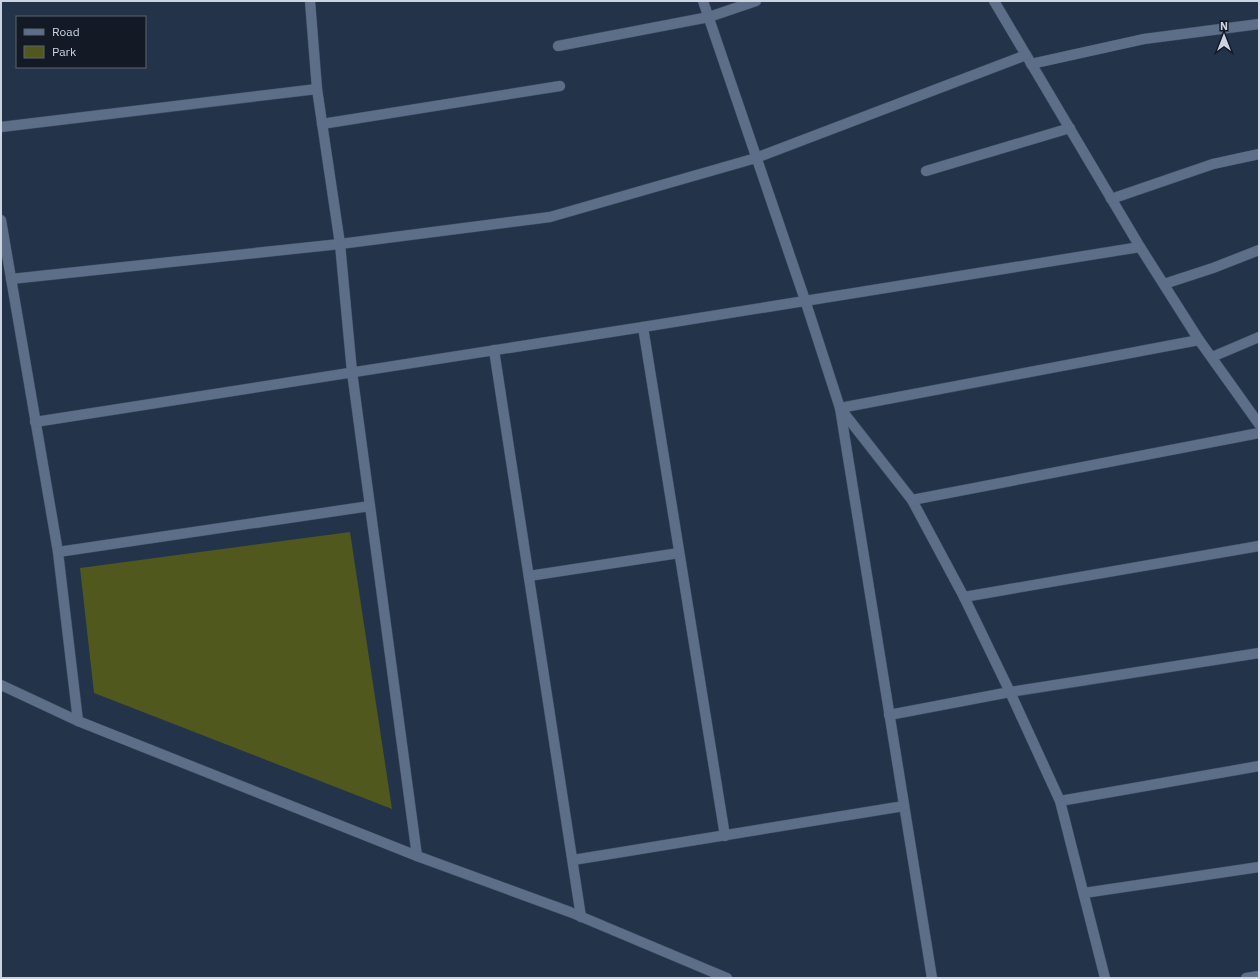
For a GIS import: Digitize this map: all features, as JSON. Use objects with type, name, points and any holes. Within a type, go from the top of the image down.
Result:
[{"type":"street","points":[[310,1],[317,89],[340,244],[352,372],[417,856]]},
{"type":"street","points":[[704,1],[840,408],[932,978]]},
{"type":"street","points":[[558,46],[709,17],[756,1]]},
{"type":"street","points":[[994,1],[1140,247],[1199,340],[1259,424]]},
{"type":"street","points":[[11,279],[340,244],[550,218],[756,158],[1028,59],[1144,39],[1259,24]]},
{"type":"street","points":[[322,124],[560,86]]},
{"type":"street","points":[[1,127],[317,89]]},
{"type":"street","points":[[926,171],[1070,128]]},
{"type":"street","points":[[1111,199],[1213,164],[1259,154]]},
{"type":"street","points":[[1,220],[58,552],[78,721]]},
{"type":"street","points":[[35,422],[643,327],[1140,247]]},
{"type":"street","points":[[1164,284],[1213,268],[1259,250]]},
{"type":"street","points":[[643,327],[725,836]]},
{"type":"street","points":[[1212,357],[1259,337]]},
{"type":"street","points":[[840,408],[1199,340]]},
{"type":"street","points":[[494,350],[581,917]]},
{"type":"street","points":[[840,408],[912,500],[964,598],[1010,692],[1060,801],[1105,978]]},
{"type":"street","points":[[912,500],[1259,433]]},
{"type":"street","points":[[58,552],[370,506]]},
{"type":"street","points":[[964,598],[1259,546]]},
{"type":"street","points":[[529,576],[679,553]]},
{"type":"street","points":[[889,715],[1010,692],[1259,653]]},
{"type":"street","points":[[1,685],[78,721],[417,856],[581,917],[727,978]]},
{"type":"street","points":[[1060,801],[1259,766]]},
{"type":"street","points":[[573,860],[904,806]]},
{"type":"street","points":[[1084,893],[1259,867]]},
{"type":"street","points":[[1246,978],[1259,976]]},
{"type":"green space","points":[[350,532],[392,809],[94,693],[80,568]]}]
